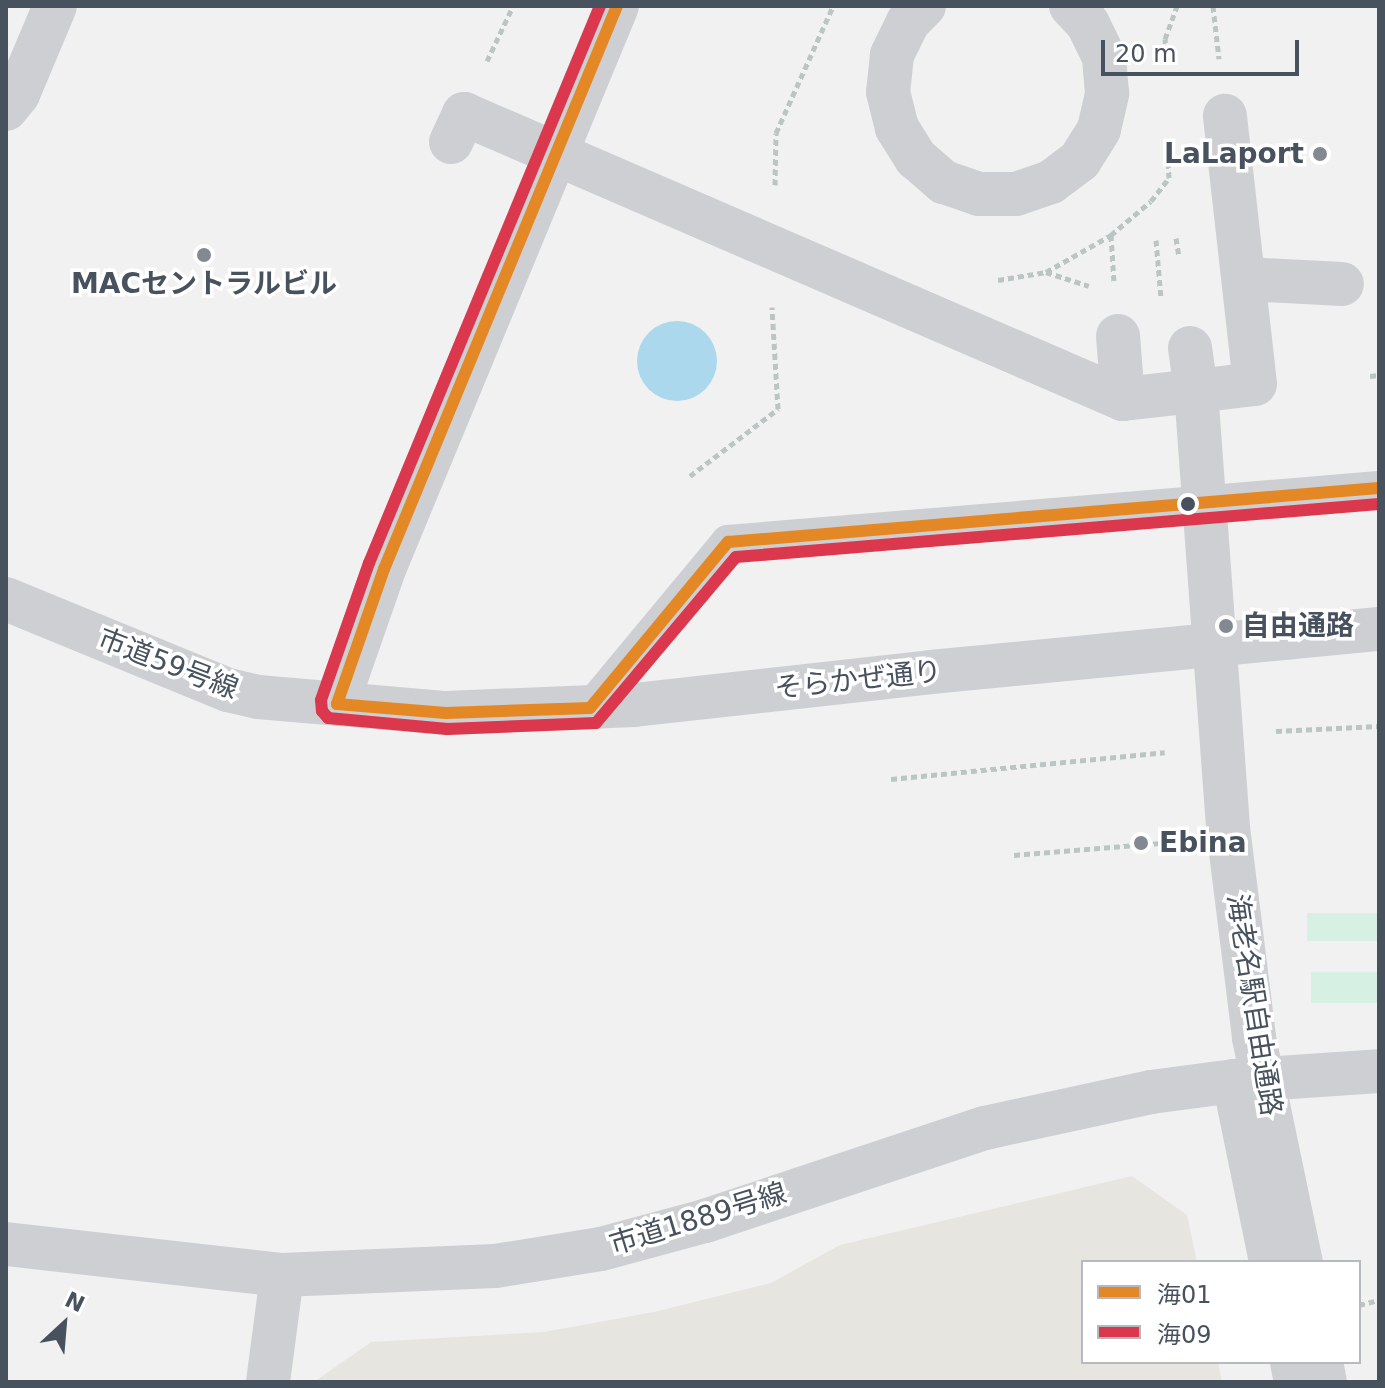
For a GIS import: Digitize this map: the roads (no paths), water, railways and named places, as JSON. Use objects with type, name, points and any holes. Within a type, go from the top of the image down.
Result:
[{"type":"street","points":[[6,109],[18,94],[55,6]]},
{"type":"street","points":[[337,704],[384,569],[617,6]]},
{"type":"street","points":[[924,6],[908,22],[892,55],[888,92],[897,128],[916,158],[944,182],[979,194],[1016,194],[1051,182],[1080,160],[1099,129],[1107,93],[1099,6]]},
{"type":"street","points":[[1071,6],[1088,24],[1104,57]]},
{"type":"street","points":[[442,160],[464,114],[1123,399],[1255,384],[1225,116]]},
{"type":"street","points":[[1244,279],[1342,284]]},
{"type":"street","points":[[1118,336],[1123,399]]},
{"type":"street","name":"海老名駅自由通路","points":[[1178,349],[1222,746],[1229,836],[1254,1038],[1301,1260]]},
{"type":"street","name":"市道59号線","points":[[6,599],[228,690],[258,697],[337,704]]},
{"type":"street","name":"そらかぜ通り","points":[[337,704],[446,713],[590,708],[1379,629]]},
{"type":"street","name":"市道1889号線","points":[[6,1244],[282,1275],[495,1266],[601,1249],[705,1221],[985,1128],[1151,1092],[1234,1081],[1379,1071]]},
{"type":"street","points":[[1234,1081],[1271,1260]]},
{"type":"street","points":[[268,1382],[282,1275]]},
{"type":"lane","points":[[590,708],[728,542],[1379,488]]},
{"type":"water","points":[[677,321],[692,324],[705,333],[714,346],[717,361],[714,376],[705,389],[692,398],[677,401],[662,398],[649,389],[640,376],[637,361],[640,346],[649,333],[662,324]]},
{"type":"place","name":"LaLaport","points":[[1320,154]]},
{"type":"place","name":"MACセントラルビル","points":[[204,255]]},
{"type":"place","name":"自由通路","points":[[1226,626]]},
{"type":"place","name":"Ebina","points":[[1141,843]]}]
